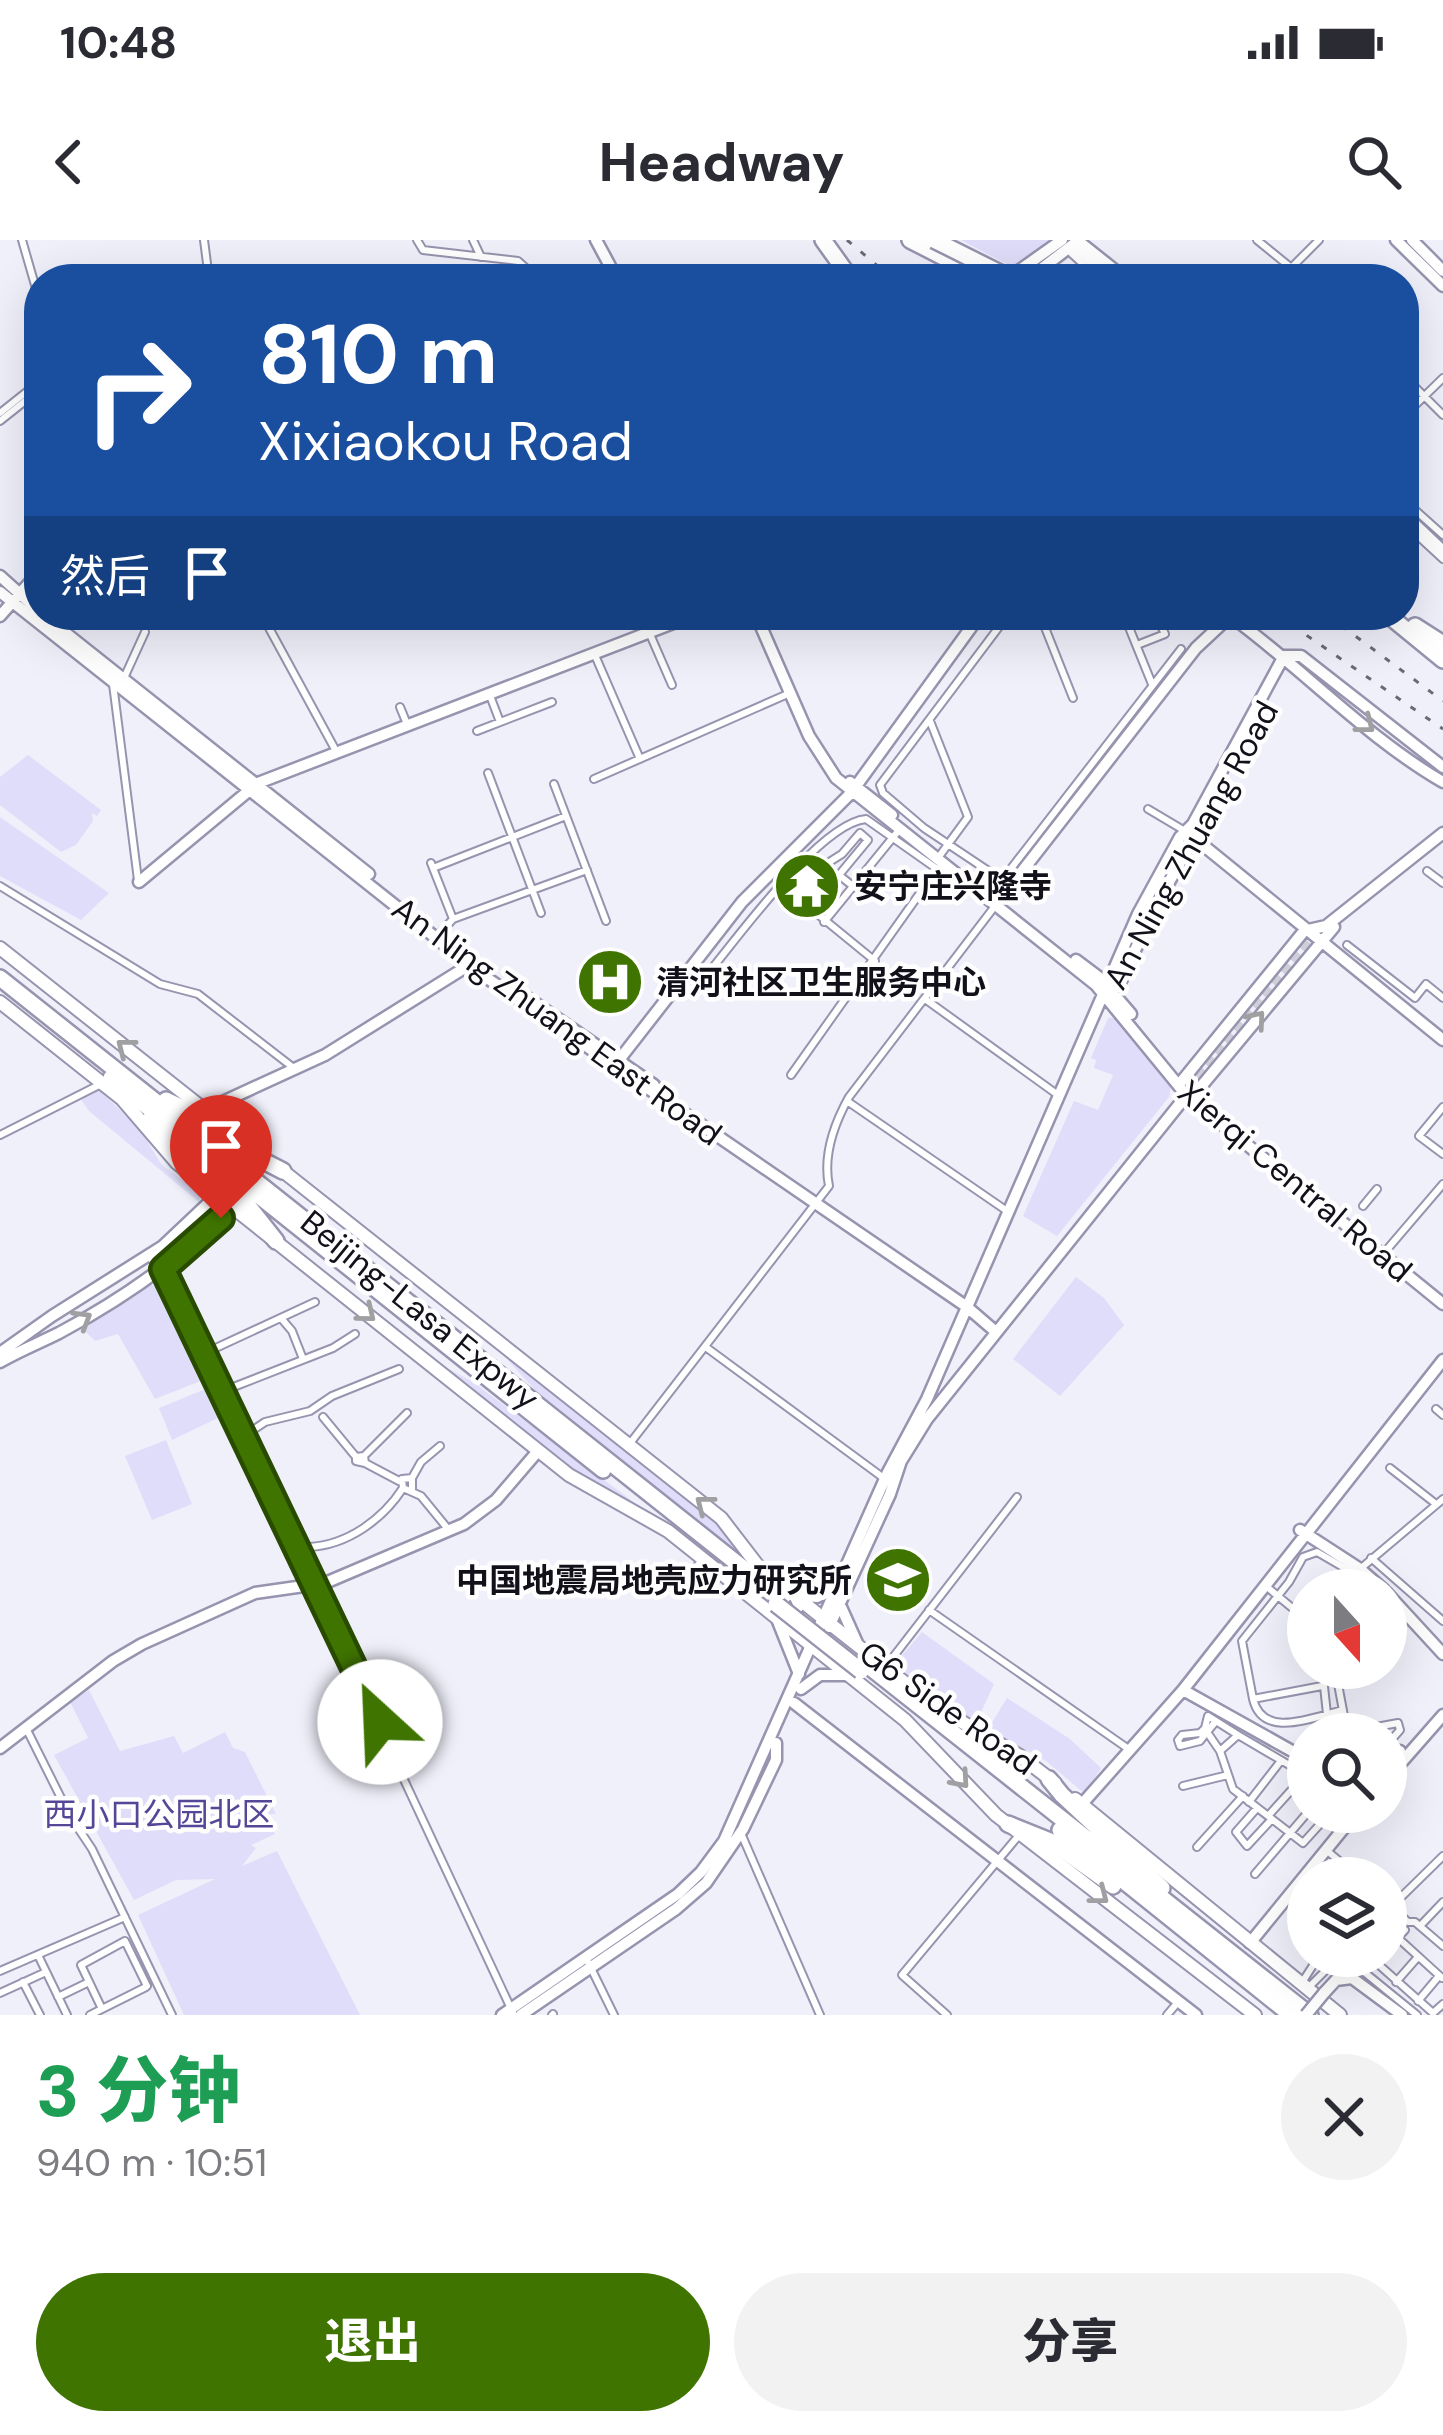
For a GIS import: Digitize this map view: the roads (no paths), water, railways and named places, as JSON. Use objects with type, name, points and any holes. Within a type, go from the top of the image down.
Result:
[{"type":"highway","points":[[910,240],[957,264]]},
{"type":"highway","points":[[934,240],[982,264]]},
{"type":"highway","points":[[1419,629],[1443,647]]},
{"type":"highway","points":[[1406,630],[1443,660]]},
{"type":"highway","name":"Beijing-Lasa Expwy","points":[[0,978],[779,1604]]},
{"type":"highway","name":"Beijing-Lasa Expwy","points":[[0,991],[109,1083],[779,1604]]},
{"type":"highway","points":[[109,1083],[242,1198],[276,1241]]},
{"type":"highway","points":[[136,1085],[205,1120],[254,1156]]},
{"type":"highway","points":[[164,1106],[283,1171]]},
{"type":"highway","points":[[779,1604],[1309,2015]]},
{"type":"highway","points":[[859,1665],[1292,2015]]},
{"type":"highway","points":[[1049,1779],[1192,1922]]},
{"type":"highway","points":[[1014,1829],[1050,1841],[1266,1995]]},
{"type":"main road","points":[[1396,240],[1443,286]]},
{"type":"main road","points":[[1412,240],[1443,271]]},
{"type":"main road","points":[[1038,264],[1075,243]]},
{"type":"main road","points":[[1048,264],[1075,243]]},
{"type":"main road","points":[[1075,243],[1097,264]]},
{"type":"main road","points":[[1075,243],[1105,264]]},
{"type":"main road","points":[[1419,527],[1442,549]]},
{"type":"main road","points":[[1419,527],[1442,549]]},
{"type":"main road","points":[[0,576],[18,600]]},
{"type":"main road","points":[[0,592],[18,600]]},
{"type":"main road","points":[[0,620],[24,592]]},
{"type":"main road","points":[[18,600],[24,595]]},
{"type":"main road","name":"An Ning Zhuang East Road","points":[[18,600],[24,603]]},
{"type":"main road","name":"An Ning Zhuang East Road","points":[[18,600],[24,605]]},
{"type":"main road","name":"An Ning Zhuang East Road","points":[[56,630],[474,962],[818,1202]]},
{"type":"main road","name":"An Ning Zhuang East Road","points":[[61,630],[118,679]]},
{"type":"main road","points":[[139,882],[254,786],[654,630]]},
{"type":"main road","points":[[766,630],[818,755],[896,834],[942,858]]},
{"type":"main road","points":[[767,630],[834,764],[854,790],[942,858]]},
{"type":"main road","points":[[619,1060],[742,902],[854,790],[970,630]]},
{"type":"main road","points":[[997,903],[1214,630]]},
{"type":"main road","points":[[1249,630],[1355,718],[1443,782]]},
{"type":"main road","points":[[1288,659],[1301,656],[1443,767]]},
{"type":"main road","name":"An Ning Zhuang Road","points":[[914,1424],[1108,992],[1119,985],[1189,834],[1288,659]]},
{"type":"main road","name":"An Ning Zhuang East Road","points":[[254,786],[474,962],[996,1328]]},
{"type":"main road","points":[[1189,834],[1442,1038]]},
{"type":"main road","points":[[828,1622],[840,1583],[890,1480],[927,1419],[1187,1090],[1304,931],[1326,926],[1443,837]]},
{"type":"main road","points":[[1187,1090],[1329,931],[1443,837]]},
{"type":"main road","name":"Xierqi Central Road","points":[[942,858],[1108,992],[1187,1090],[1443,1300]]},
{"type":"main road","name":"G6 Side Road","points":[[0,947],[721,1518],[815,1648],[859,1665],[885,1667],[940,1710],[1014,1752],[1247,1941],[1308,1981],[1340,2015]]},
{"type":"main road","points":[[206,1110],[325,1054],[474,962]]},
{"type":"main road","name":"G6 Side Road","points":[[0,1002],[109,1083],[212,1200],[232,1207],[576,1480],[653,1521],[703,1559],[779,1604],[828,1622],[859,1665],[976,1797],[1255,2015]]},
{"type":"main road","points":[[0,1358],[46,1319],[149,1257],[212,1200],[221,1218]]},
{"type":"main road","points":[[0,1358],[64,1330],[163,1269],[232,1207]]},
{"type":"main road","points":[[163,1246],[170,1262],[174,1261]]},
{"type":"main road","points":[[137,1264],[142,1265],[146,1280]]},
{"type":"main road","points":[[512,2012],[699,1867],[723,1832],[799,1672],[842,1598],[914,1424],[996,1328]]},
{"type":"main road","points":[[1082,1804],[1183,1690],[1443,1350]]},
{"type":"main road","points":[[1222,1637],[1443,1360]]},
{"type":"main road","points":[[0,1748],[112,1661],[142,1644],[254,1593],[316,1585],[449,1532],[491,1505],[538,1451]]},
{"type":"main road","points":[[1302,1532],[1360,1569]]},
{"type":"main road","points":[[491,2015],[512,2012],[590,1965],[691,1890],[714,1865],[736,1830],[794,1703],[799,1672],[779,1604],[818,1597],[840,1583]]},
{"type":"main road","points":[[799,1672],[842,1673],[859,1665],[842,1614],[842,1598]]},
{"type":"main road","points":[[1407,1609],[1440,1631],[1443,1654]]},
{"type":"main road","points":[[512,2012],[678,1894],[736,1830],[799,1672],[815,1648]]},
{"type":"main road","points":[[1183,1690],[1287,1748]]},
{"type":"main road","points":[[794,1703],[1196,2015]]},
{"type":"main road","points":[[1407,1745],[1443,1705]]},
{"type":"main road","points":[[1407,1756],[1443,1715]]},
{"type":"main road","points":[[1247,1941],[1336,1833]]},
{"type":"main road","points":[[1247,1941],[1338,1833]]},
{"type":"main road","points":[[1309,2015],[1337,1984],[1353,1982],[1399,2015]]},
{"type":"street","points":[[417,240],[422,250],[521,264]]},
{"type":"street","points":[[472,240],[481,257]]},
{"type":"street","points":[[1257,240],[1289,264]]},
{"type":"street","points":[[1294,264],[1319,240]]},
{"type":"street","points":[[1419,401],[1443,378]]},
{"type":"street","points":[[1419,391],[1443,415]]},
{"type":"street","points":[[0,417],[24,398]]},
{"type":"street","points":[[1421,538],[1442,549]]},
{"type":"street","points":[[270,630],[336,751]]},
{"type":"street","points":[[997,630],[880,785],[942,858],[999,878],[1006,875],[1181,649]]},
{"type":"street","points":[[1046,630],[1072,698]]},
{"type":"street","points":[[1130,630],[1152,685]]},
{"type":"street","points":[[1136,645],[1165,634],[1163,630]]},
{"type":"street","points":[[139,882],[118,679],[145,632]]},
{"type":"street","points":[[649,632],[672,686]]},
{"type":"street","points":[[593,653],[640,759]]},
{"type":"street","points":[[489,693],[500,722]]},
{"type":"street","points":[[594,779],[790,694]]},
{"type":"street","points":[[477,730],[553,702]]},
{"type":"street","points":[[791,1075],[875,961],[968,817],[930,718],[918,704]]},
{"type":"street","points":[[400,707],[407,724]]},
{"type":"street","points":[[488,773],[541,913]]},
{"type":"street","points":[[554,784],[606,921]]},
{"type":"street","points":[[1148,809],[1189,834]]},
{"type":"street","points":[[453,920],[432,865],[566,816]]},
{"type":"street","points":[[714,966],[782,885],[849,820],[866,819],[896,834],[824,922]]},
{"type":"street","points":[[810,906],[832,878],[863,846],[855,839],[823,866],[822,873],[832,878],[854,887]]},
{"type":"street","points":[[834,858],[845,867]]},
{"type":"street","points":[[442,932],[453,920],[587,870]]},
{"type":"street","points":[[1426,871],[1443,883]]},
{"type":"street","points":[[782,885],[875,961]]},
{"type":"street","points":[[0,886],[160,984],[198,994],[295,1069]]},
{"type":"street","points":[[810,906],[818,895]]},
{"type":"street","points":[[628,1445],[830,1186],[826,1169],[847,1101],[997,903]]},
{"type":"street","points":[[1347,945],[1415,998],[1426,984],[1443,998]]},
{"type":"street","points":[[1384,994],[1393,981]]},
{"type":"street","points":[[925,999],[1060,1097]]},
{"type":"street","points":[[0,1135],[109,1083]]},
{"type":"street","points":[[847,1101],[1009,1213]]},
{"type":"street","points":[[1443,1107],[1419,1136],[1443,1154]]},
{"type":"street","points":[[1383,1253],[1443,1184]]},
{"type":"street","points":[[1363,1206],[1377,1189]]},
{"type":"street","points":[[149,1257],[163,1269],[205,1353],[512,2012]]},
{"type":"street","points":[[205,1353],[315,1302]]},
{"type":"street","points":[[281,1318],[304,1359]]},
{"type":"street","points":[[236,1386],[348,1341],[355,1334]]},
{"type":"street","points":[[706,1347],[890,1480]]},
{"type":"street","points":[[244,1436],[280,1416],[314,1408],[399,1370]]},
{"type":"street","points":[[314,1408],[362,1458],[438,1513],[449,1532]]},
{"type":"street","points":[[362,1458],[407,1412]]},
{"type":"street","points":[[309,1547],[345,1538],[391,1507],[421,1462],[440,1446]]},
{"type":"street","points":[[1360,1569],[1439,1502],[1390,1468]]},
{"type":"street","points":[[885,1667],[1017,1497]]},
{"type":"street","points":[[1295,1569],[1303,1557],[1315,1551],[1346,1569]]},
{"type":"street","points":[[1371,1558],[1440,1631]]},
{"type":"street","points":[[676,1591],[703,1559]]},
{"type":"street","points":[[1287,1582],[1242,1641],[1258,1714],[1273,1723],[1287,1721]]},
{"type":"street","points":[[1264,1585],[1287,1604]]},
{"type":"street","points":[[929,1610],[1130,1750]]},
{"type":"street","points":[[1253,1699],[1294,1689]]},
{"type":"street","points":[[1339,1689],[1343,1713]]},
{"type":"street","points":[[1331,1713],[1343,1710]]},
{"type":"street","points":[[1287,1765],[1216,1721],[1206,1730],[1220,1750],[1233,1789],[1287,1831]]},
{"type":"street","points":[[26,1728],[172,2015]]},
{"type":"street","points":[[1220,1750],[1238,1735]]},
{"type":"street","points":[[1197,1847],[1281,1761]]},
{"type":"street","points":[[1183,1786],[1228,1775]]},
{"type":"street","points":[[1257,1808],[1235,1832],[1247,1846],[1287,1798]]},
{"type":"street","points":[[947,2015],[902,1975],[998,1860],[1014,1829]]},
{"type":"street","points":[[736,1830],[820,2015]]},
{"type":"street","points":[[1255,1874],[1290,1833],[1303,1843],[1312,1833]]},
{"type":"street","points":[[1325,1850],[1334,1857]]},
{"type":"street","points":[[1407,1890],[1443,1856]]},
{"type":"street","points":[[1420,1926],[1443,1902]]},
{"type":"street","points":[[0,1971],[125,1917]]},
{"type":"street","points":[[1407,1921],[1441,1940]]},
{"type":"street","points":[[103,2008],[81,1965],[125,1941],[147,1986]]},
{"type":"street","points":[[1407,1947],[1440,1977],[1418,2001]]},
{"type":"street","points":[[38,1955],[66,2015]]},
{"type":"street","points":[[1396,1982],[1418,1957]]},
{"type":"street","points":[[590,1965],[614,2015]]},
{"type":"street","points":[[0,1993],[46,1972]]},
{"type":"street","points":[[1308,1981],[1310,1977]]},
{"type":"street","points":[[1308,1981],[1314,1977]]},
{"type":"street","points":[[1368,1977],[1417,2015]]},
{"type":"street","points":[[1393,1977],[1433,2013],[1443,2004]]},
{"type":"street","points":[[23,1982],[36,2014]]},
{"type":"street","points":[[58,1997],[89,1982]]},
{"type":"street","points":[[90,2015],[156,1982]]},
{"type":"street","points":[[1167,2015],[1179,2001]]},
{"type":"tunnel","points":[[800,872],[810,879],[815,876]]},
{"type":"tunnel","points":[[1186,1087],[1318,929]]},
{"type":"railway","points":[[847,240],[875,264]]},
{"type":"railway","points":[[1299,630],[1443,729]]},
{"type":"railway","points":[[1347,630],[1443,701]]},
{"type":"place","name":"安宁庄兴隆寺","points":[[807,886]]},
{"type":"place","name":"清河社区卫生服务中心","points":[[610,982]]},
{"type":"place","name":"中国地震局地壳应力研究所","points":[[898,1580]]},
{"type":"park label","name":"西小口公园北区","points":[[159,1814]]}]
